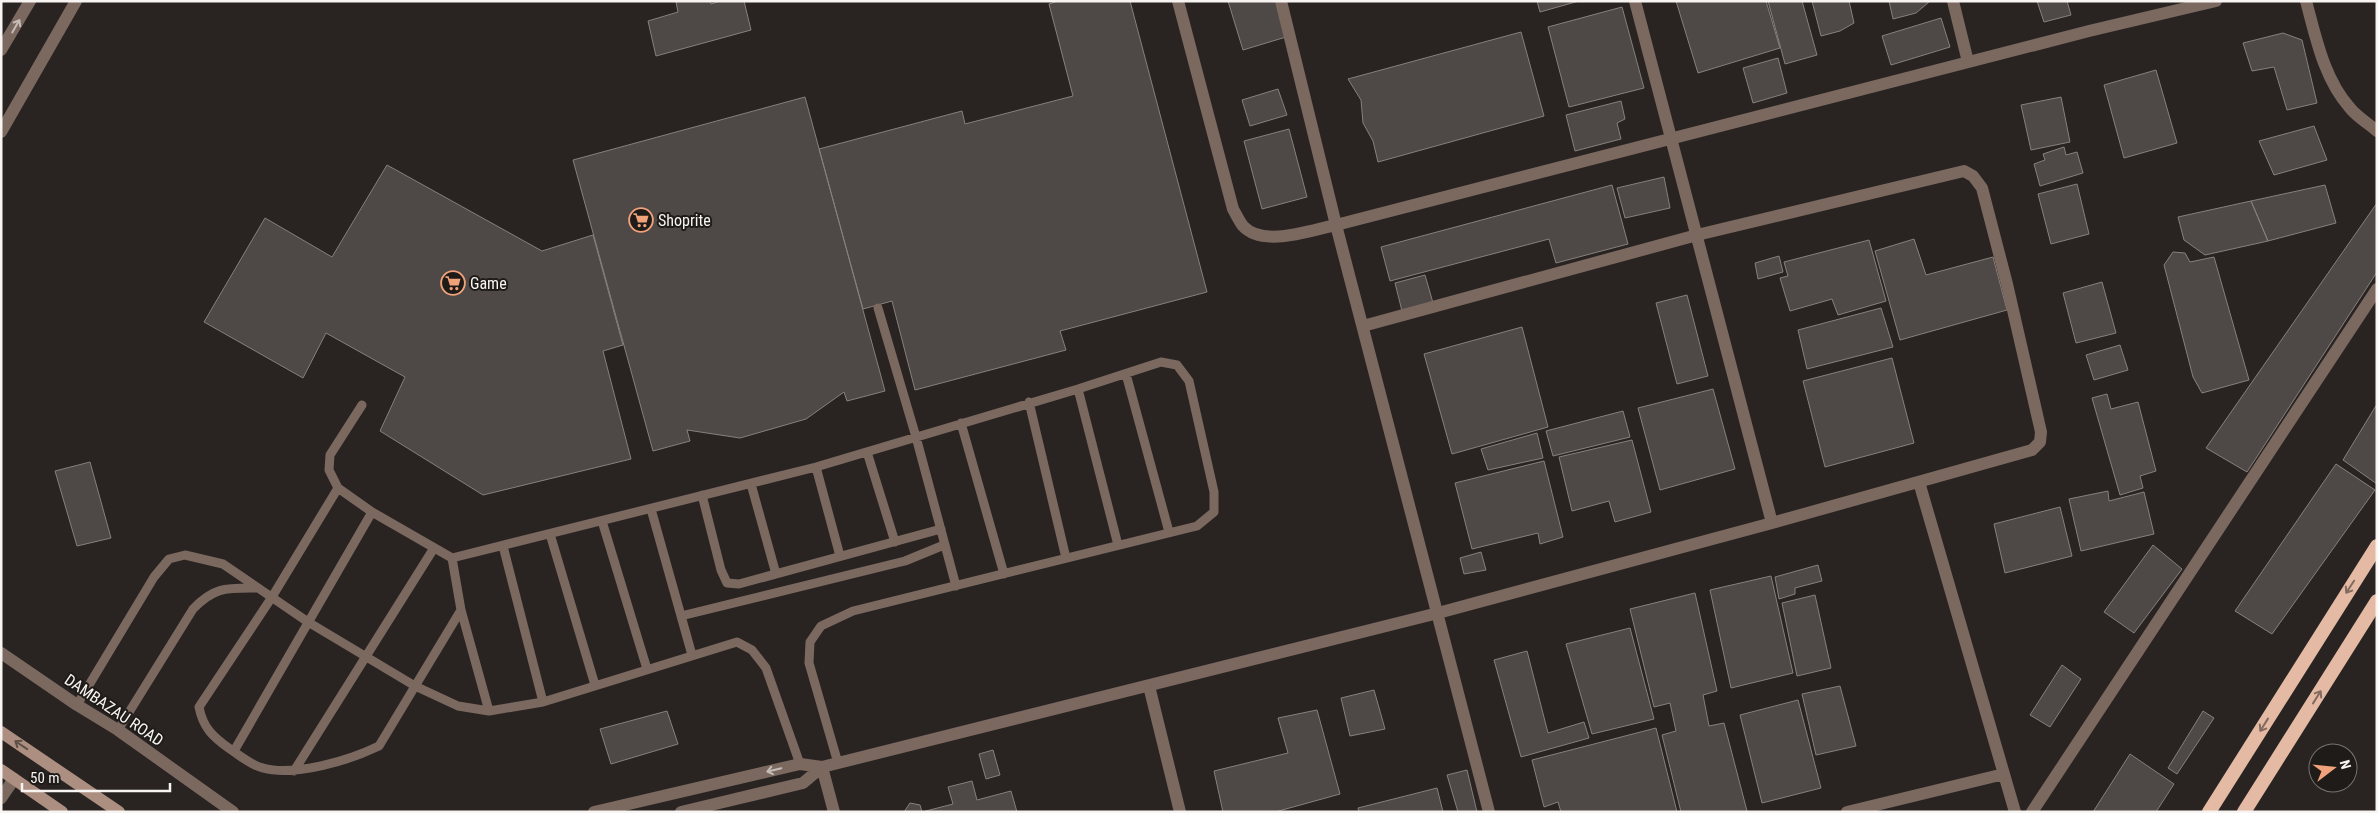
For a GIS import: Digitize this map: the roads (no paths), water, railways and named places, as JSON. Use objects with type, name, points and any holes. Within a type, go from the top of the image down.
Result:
[{"type":"highway","points":[[2209,812],[2377,546]]},
{"type":"highway","points":[[2244,812],[2377,601]]},
{"type":"main road","points":[[1,732],[119,812]]},
{"type":"main road","points":[[1,770],[62,812]]},
{"type":"street","points":[[1,50],[30,1]]},
{"type":"street","points":[[1,132],[76,1]]},
{"type":"street","points":[[1178,1],[1233,208],[1243,226],[1257,236],[1274,238],[1336,225],[1968,62],[2216,1]]},
{"type":"street","points":[[1281,1],[1336,225],[1489,812]]},
{"type":"street","points":[[1634,1],[1772,523]]},
{"type":"street","points":[[1953,1],[1968,62]]},
{"type":"street","points":[[2306,1],[2317,43],[2332,82],[2350,108],[2377,131]]},
{"type":"street","points":[[594,812],[800,764],[822,767],[1438,613],[1772,523],[2032,450],[2040,442],[2041,432],[2008,284],[1982,188],[1973,176],[1964,171],[1952,172],[1697,234],[1363,326]]},
{"type":"street","points":[[2032,812],[2377,289]]},
{"type":"street","points":[[1919,482],[2015,812]]},
{"type":"street","name":"DAMBAZAU ROAD","points":[[1,653],[77,705],[118,730],[233,812]]},
{"type":"street","points":[[1148,686],[1180,812]]},
{"type":"street","points":[[681,812],[802,782],[822,767]]},
{"type":"street","points":[[822,767],[834,812]]},
{"type":"street","points":[[1847,812],[2004,774]]},
{"type":"street","points":[[1,798],[14,779]]},
{"type":"lane","points":[[878,308],[916,437],[956,586]]},
{"type":"lane","points":[[362,405],[330,455],[329,470],[338,488],[372,512],[452,558],[816,467],[1029,402],[1078,389],[1161,362],[1177,365],[1189,381],[1214,492],[1214,512],[1197,526],[853,611],[821,626],[810,642],[809,663],[838,763]]},
{"type":"lane","points":[[1126,374],[1169,532]]},
{"type":"lane","points":[[1078,389],[1118,545]]},
{"type":"lane","points":[[1029,402],[1066,558]]},
{"type":"lane","points":[[961,423],[1004,574]]},
{"type":"lane","points":[[867,452],[895,542]]},
{"type":"lane","points":[[816,467],[840,556]]},
{"type":"lane","points":[[751,484],[776,574]]},
{"type":"lane","points":[[338,488],[272,597],[199,707],[205,726],[212,737],[262,768],[294,771],[362,755],[379,746],[460,610]]},
{"type":"lane","points":[[702,495],[721,570],[727,583],[739,584],[941,529]]},
{"type":"lane","points":[[651,509],[692,655]]},
{"type":"lane","points":[[234,751],[372,512]]},
{"type":"lane","points":[[602,521],[647,669]]},
{"type":"lane","points":[[550,534],[595,685]]},
{"type":"lane","points":[[680,616],[905,561],[944,545]]},
{"type":"lane","points":[[503,546],[543,702]]},
{"type":"lane","points":[[294,771],[434,548]]},
{"type":"lane","points":[[77,705],[154,577],[169,560],[185,555],[223,564],[308,622],[415,686],[458,706],[489,711],[543,702],[737,642],[752,650],[766,668],[800,764]]},
{"type":"lane","points":[[452,558],[460,610],[489,711]]},
{"type":"lane","points":[[118,730],[194,609],[206,596],[224,588],[256,588]]},
{"type":"place","name":"Shoprite","points":[[641,220]]},
{"type":"place","name":"Game","points":[[453,283]]}]
